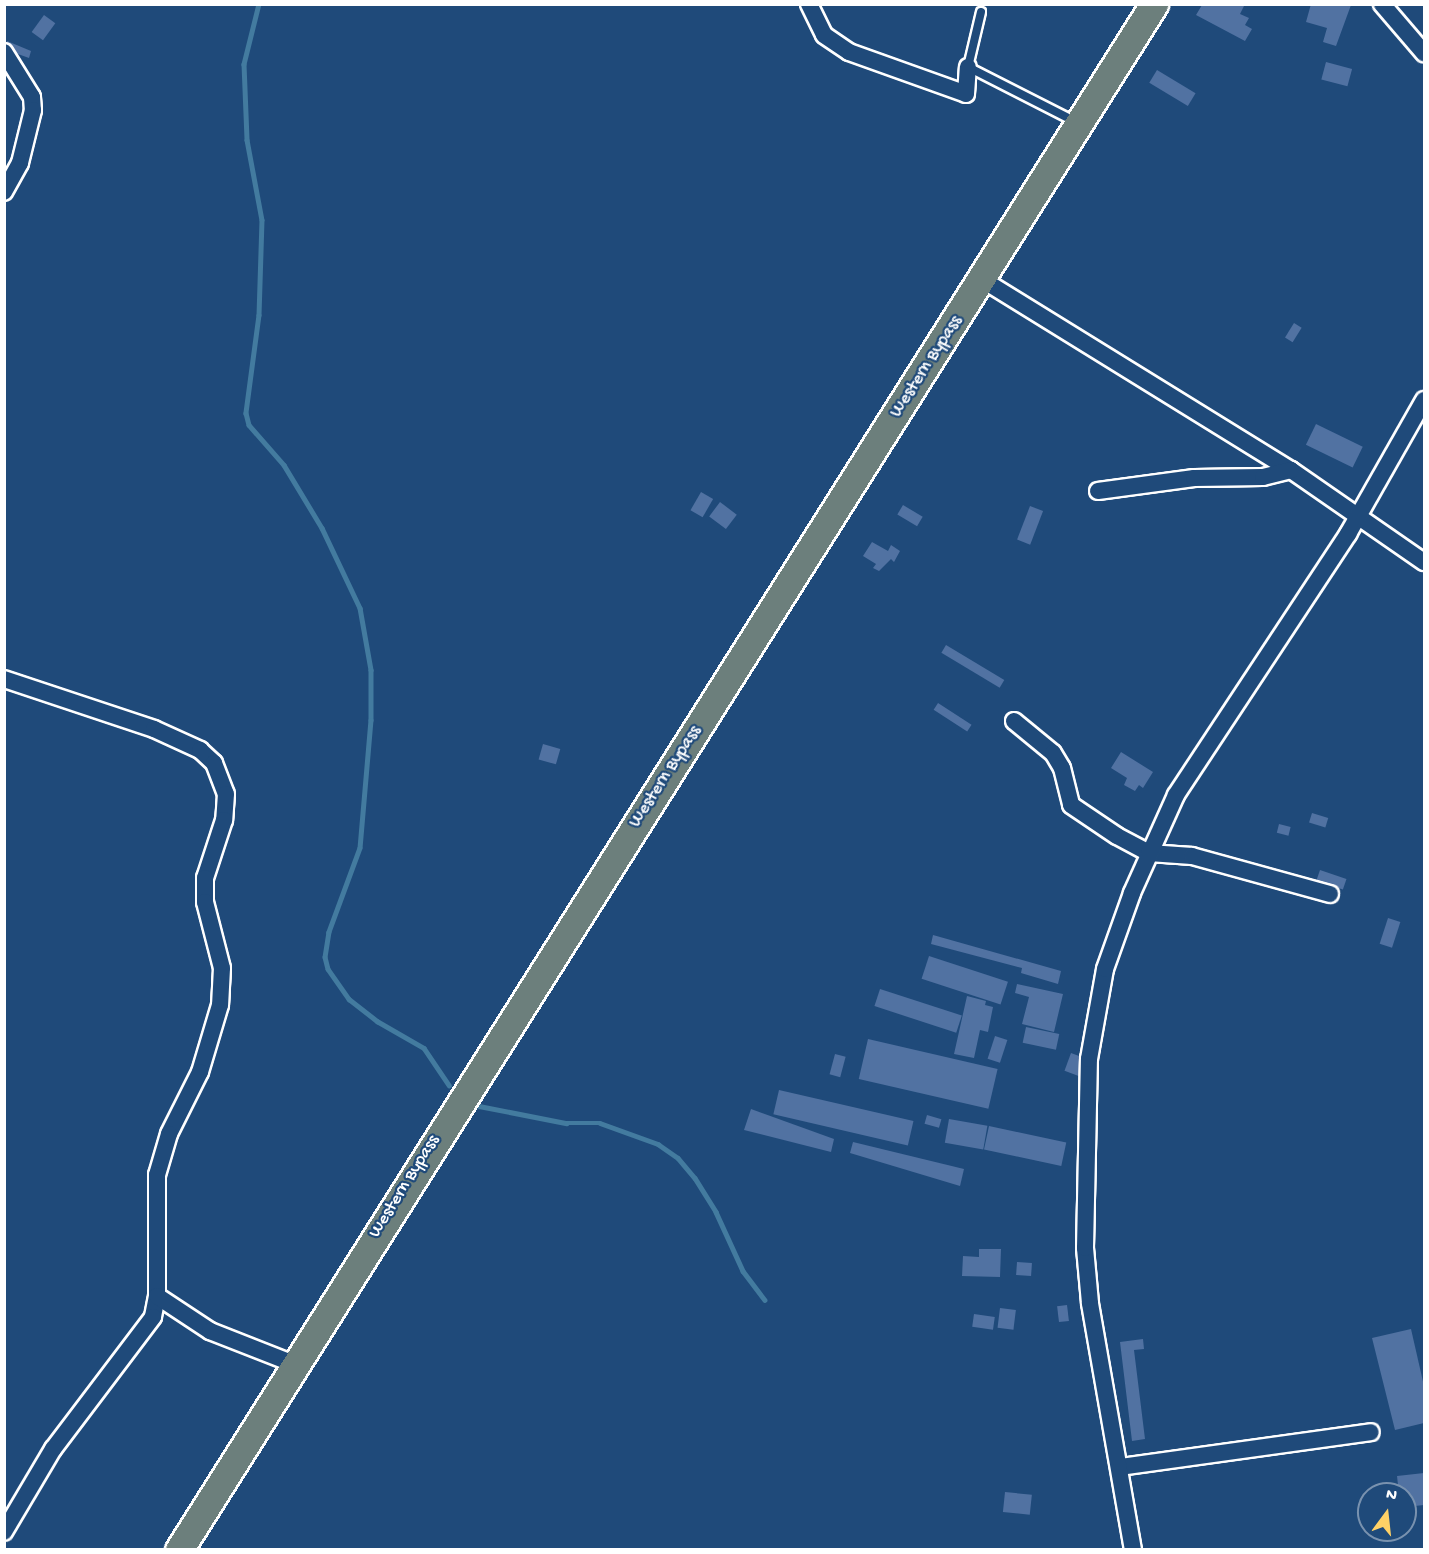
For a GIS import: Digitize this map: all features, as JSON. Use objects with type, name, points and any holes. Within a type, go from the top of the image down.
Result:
[{"type":"main road","name":"Western Bypass","points":[[179,1550],[294,1364],[983,280],[1154,4]]},
{"type":"street","points":[[809,4],[824,35],[849,52],[966,94],[968,67]]},
{"type":"street","points":[[1382,4],[1425,53]]},
{"type":"street","points":[[4,52],[32,97],[33,111],[20,163],[4,192]]},
{"type":"street","points":[[983,280],[1291,470],[1425,562]]},
{"type":"street","points":[[1133,1550],[1090,1303],[1085,1248],[1089,1059],[1105,969],[1149,853],[1189,774],[1237,707],[1348,534],[1355,516],[1425,400]]},
{"type":"street","points":[[1098,492],[1194,478],[1263,477],[1291,470]]},
{"type":"street","points":[[4,679],[154,729],[200,750],[214,763],[226,794],[224,820],[205,878],[205,902],[222,968],[220,1005],[200,1072],[169,1134],[157,1174],[157,1296],[153,1317],[53,1449],[4,1532]]},
{"type":"street","points":[[1014,721],[1053,753],[1062,768],[1071,805],[1094,823],[1149,853],[1192,856],[1330,894]]},
{"type":"street","points":[[157,1296],[210,1331],[294,1364]]},
{"type":"street","points":[[1120,1467],[1371,1432]]},
{"type":"lane","points":[[981,12],[968,67],[1079,124]]},
{"type":"building","points":[[1311,4],[1351,5],[1336,46],[1323,42],[1327,28],[1306,22]]},
{"type":"building","points":[[1202,5],[1244,6],[1240,14],[1249,18],[1245,25],[1252,29],[1245,41],[1196,15]]},
{"type":"building","points":[[44,15],[55,23],[43,40],[32,32]]},
{"type":"building","points":[[7,41],[31,51],[29,58],[4,49]]},
{"type":"building","points":[[1326,62],[1352,69],[1347,86],[1321,79]]},
{"type":"building","points":[[1157,70],[1196,93],[1188,106],[1149,83]]},
{"type":"building","points":[[1294,323],[1302,328],[1293,342],[1285,337]]},
{"type":"building","points":[[1316,424],[1363,447],[1353,467],[1306,445]]},
{"type":"building","points":[[701,492],[713,499],[703,517],[690,510]]},
{"type":"building","points":[[720,502],[737,515],[726,529],[709,516]]},
{"type":"building","points":[[903,505],[923,517],[917,526],[897,514]]},
{"type":"building","points":[[1030,506],[1043,511],[1030,545],[1017,540]]},
{"type":"building","points":[[872,542],[888,551],[891,545],[900,551],[894,562],[891,559],[879,571],[873,568],[876,564],[863,556]]},
{"type":"building","points":[[946,645],[1004,680],[1000,688],[941,653]]},
{"type":"building","points":[[938,703],[972,725],[967,731],[934,710]]},
{"type":"building","points":[[543,744],[560,749],[556,764],[539,759]]},
{"type":"building","points":[[1121,752],[1153,772],[1143,788],[1139,785],[1135,791],[1124,785],[1127,778],[1111,768]]},
{"type":"building","points":[[1312,813],[1328,818],[1325,828],[1309,823]]},
{"type":"building","points":[[1279,824],[1291,827],[1288,836],[1277,833]]},
{"type":"building","points":[[1320,870],[1346,879],[1343,890],[1316,880]]},
{"type":"building","points":[[1388,918],[1400,922],[1392,948],[1380,944]]},
{"type":"building","points":[[933,935],[1061,971],[1058,984],[1021,973],[1022,968],[931,944]]},
{"type":"building","points":[[929,956],[1008,982],[1001,1004],[922,979]]},
{"type":"building","points":[[1017,984],[1063,994],[1054,1032],[1022,1024],[1029,997],[1015,993]]},
{"type":"building","points":[[880,989],[962,1016],[956,1033],[874,1006]]},
{"type":"building","points":[[967,996],[986,1001],[985,1005],[993,1007],[988,1032],[980,1030],[974,1058],[954,1054]]},
{"type":"building","points":[[1026,1027],[1059,1034],[1056,1050],[1023,1043]]},
{"type":"building","points":[[995,1036],[1007,1040],[1000,1063],[988,1059]]},
{"type":"building","points":[[868,1039],[998,1069],[988,1109],[859,1079]]},
{"type":"building","points":[[1071,1053],[1085,1058],[1079,1076],[1065,1071]]},
{"type":"building","points":[[835,1054],[846,1057],[840,1077],[830,1074]]},
{"type":"building","points":[[779,1090],[913,1121],[908,1145],[773,1114]]},
{"type":"building","points":[[751,1109],[834,1139],[831,1152],[744,1130]]},
{"type":"building","points":[[927,1115],[941,1119],[939,1128],[925,1124]]},
{"type":"building","points":[[949,1119],[987,1126],[983,1149],[945,1143]]},
{"type":"building","points":[[989,1126],[1066,1142],[1061,1166],[984,1149]]},
{"type":"building","points":[[853,1142],[964,1169],[960,1186],[850,1153]]},
{"type":"building","points":[[979,1249],[1001,1249],[1000,1277],[962,1276],[963,1256],[979,1257]]},
{"type":"building","points":[[1017,1262],[1032,1263],[1031,1276],[1016,1275]]},
{"type":"building","points":[[1067,1305],[1069,1321],[1059,1322],[1057,1306]]},
{"type":"building","points":[[1000,1308],[1016,1310],[1013,1330],[998,1328]]},
{"type":"building","points":[[974,1314],[995,1317],[993,1330],[972,1327]]},
{"type":"building","points":[[1411,1329],[1424,1386],[1424,1423],[1395,1430],[1372,1338]]},
{"type":"building","points":[[1143,1339],[1144,1349],[1134,1350],[1145,1439],[1132,1441],[1120,1342]]},
{"type":"building","points":[[1424,1473],[1424,1505],[1417,1506],[1417,1482],[1398,1482],[1397,1476]]},
{"type":"building","points":[[1005,1492],[1032,1495],[1030,1515],[1003,1512]]},
{"type":"waterway","points":[[259,4],[244,64],[247,140],[262,220],[259,315],[246,413],[249,425],[284,465],[322,528],[360,608],[371,670],[371,720],[360,848],[329,932],[325,957],[328,969],[349,999],[377,1021],[424,1048],[449,1085]]},
{"type":"waterway","points":[[479,1106],[566,1123],[600,1123],[658,1144],[678,1158],[695,1178],[716,1212],[743,1271],[765,1300]]}]
